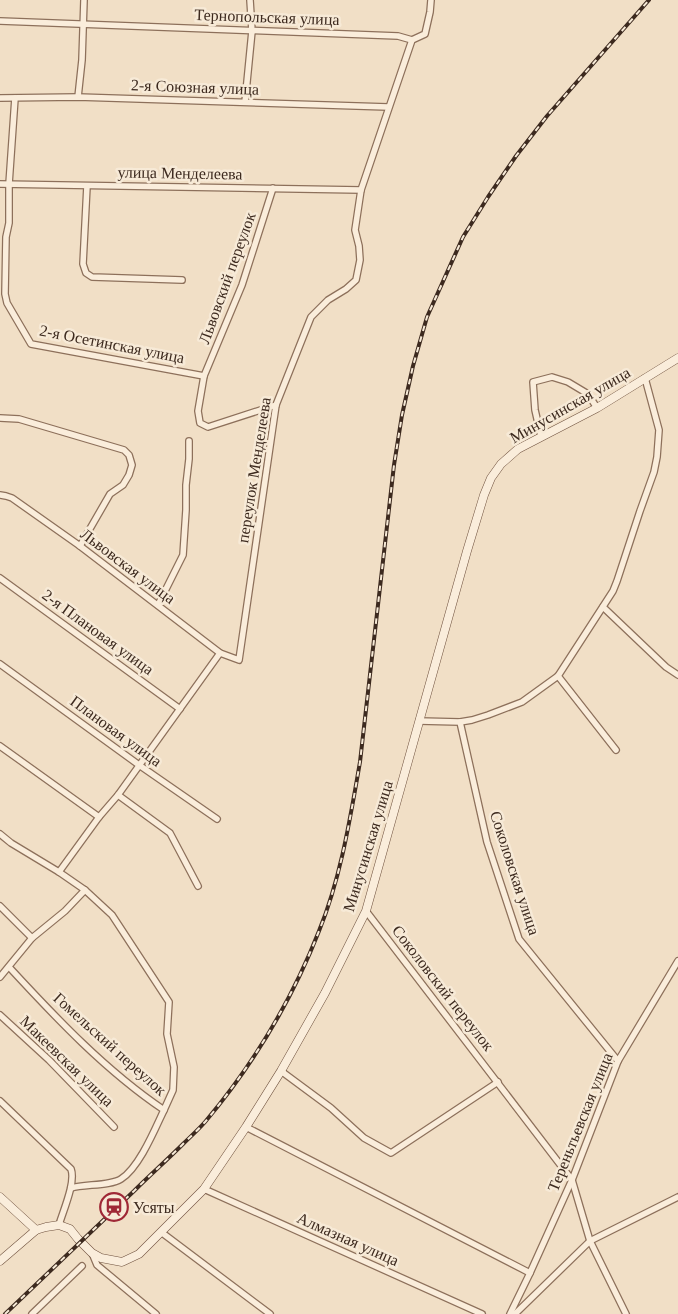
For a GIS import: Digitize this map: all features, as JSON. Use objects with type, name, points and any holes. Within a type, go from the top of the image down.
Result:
[{"type":"main road","name":"Минусинская улица","points":[[60,1226],[70,1229],[92,1253],[101,1258],[122,1262],[139,1254],[204,1188],[246,1127],[281,1071],[325,993],[366,911],[467,551],[491,478],[501,464],[518,449],[597,408],[678,358]]},
{"type":"main road","points":[[0,1197],[36,1230]]},
{"type":"main road","points":[[0,1261],[36,1230],[60,1226]]},
{"type":"street","points":[[78,97],[82,60],[84,0]]},
{"type":"street","points":[[245,102],[252,31],[250,0]]},
{"type":"street","name":"переулок Менделеева","points":[[239,660],[276,405],[311,317],[328,300],[346,289],[356,280],[360,260],[360,246],[355,230],[361,190],[412,40],[425,34],[431,0]]},
{"type":"street","name":"Тернопольская улица","points":[[0,21],[398,36],[412,40]]},
{"type":"street","name":"2-я Союзная улица","points":[[0,98],[78,97],[388,107]]},
{"type":"street","points":[[0,304],[7,303],[3,237],[9,223],[9,184],[15,98]]},
{"type":"street","name":"улица Менделеева","points":[[0,184],[361,190]]},
{"type":"street","points":[[86,186],[83,264],[86,274],[92,277],[182,280]]},
{"type":"street","name":"Львовский переулок","points":[[273,188],[242,285],[204,376],[198,411],[200,422],[208,427],[276,405]]},
{"type":"street","name":"2-я Осетинская улица","points":[[7,303],[31,344],[204,376]]},
{"type":"street","points":[[542,436],[535,410],[533,382],[552,377],[568,382],[588,394],[597,408]]},
{"type":"street","points":[[419,721],[460,722],[488,715],[522,702],[558,676],[603,607],[617,581],[654,472],[659,443],[659,430],[645,378]]},
{"type":"street","points":[[0,418],[19,419],[124,450],[130,455],[132,465],[129,475],[123,485],[110,494],[80,546]]},
{"type":"street","points":[[158,605],[183,555],[189,441]]},
{"type":"street","name":"Львовская улица","points":[[0,495],[12,498],[80,546],[220,652],[239,660]]},
{"type":"street","name":"2-я Плановая улица","points":[[0,578],[180,709]]},
{"type":"street","points":[[603,607],[666,668],[678,675]]},
{"type":"street","points":[[59,872],[140,765],[220,652]]},
{"type":"street","name":"Плановая улица","points":[[0,664],[217,819]]},
{"type":"street","points":[[558,676],[616,750]]},
{"type":"street","name":"Соколовская улица","points":[[460,722],[487,842],[519,939],[618,1061]]},
{"type":"street","points":[[0,746],[99,817]]},
{"type":"street","points":[[118,794],[170,833],[198,886]]},
{"type":"street","points":[[0,834],[86,890],[112,915],[169,1002],[167,1034],[174,1067],[173,1090],[164,1110]]},
{"type":"street","points":[[0,977],[32,938],[65,911],[86,890]]},
{"type":"street","points":[[0,906],[32,938]]},
{"type":"street","name":"Соколовский переулок","points":[[366,911],[572,1180]]},
{"type":"street","name":"Тереньтьевская улица","points":[[510,1314],[572,1180],[618,1061],[678,961]]},
{"type":"street","name":"Гомельский переулок","points":[[9,967],[63,1025],[140,1094],[164,1110],[149,1142],[133,1167],[120,1179],[71,1188]]},
{"type":"street","name":"Макеевская улица","points":[[0,1015],[49,1060],[114,1127]]},
{"type":"street","points":[[281,1071],[331,1108],[364,1138],[391,1153],[498,1082]]},
{"type":"street","points":[[0,1100],[71,1169],[73,1175],[71,1188],[60,1226]]},
{"type":"street","points":[[246,1127],[530,1273]]},
{"type":"street","points":[[572,1180],[590,1241],[626,1314]]},
{"type":"street","name":"Алмазная улица","points":[[204,1188],[482,1314]]},
{"type":"street","points":[[515,1314],[590,1241],[678,1197]]},
{"type":"street","points":[[162,1232],[270,1314]]},
{"type":"street","points":[[92,1253],[96,1265],[156,1314]]},
{"type":"street","points":[[32,1314],[82,1266]]},
{"type":"railway","points":[[5,1314],[205,1122],[255,1055],[296,982],[327,911],[339,869],[348,826],[360,762],[394,465],[402,415],[427,317],[463,237],[516,156],[547,116],[649,0]]},
{"type":"place","name":"Усяты","points":[[114,1207]]}]
